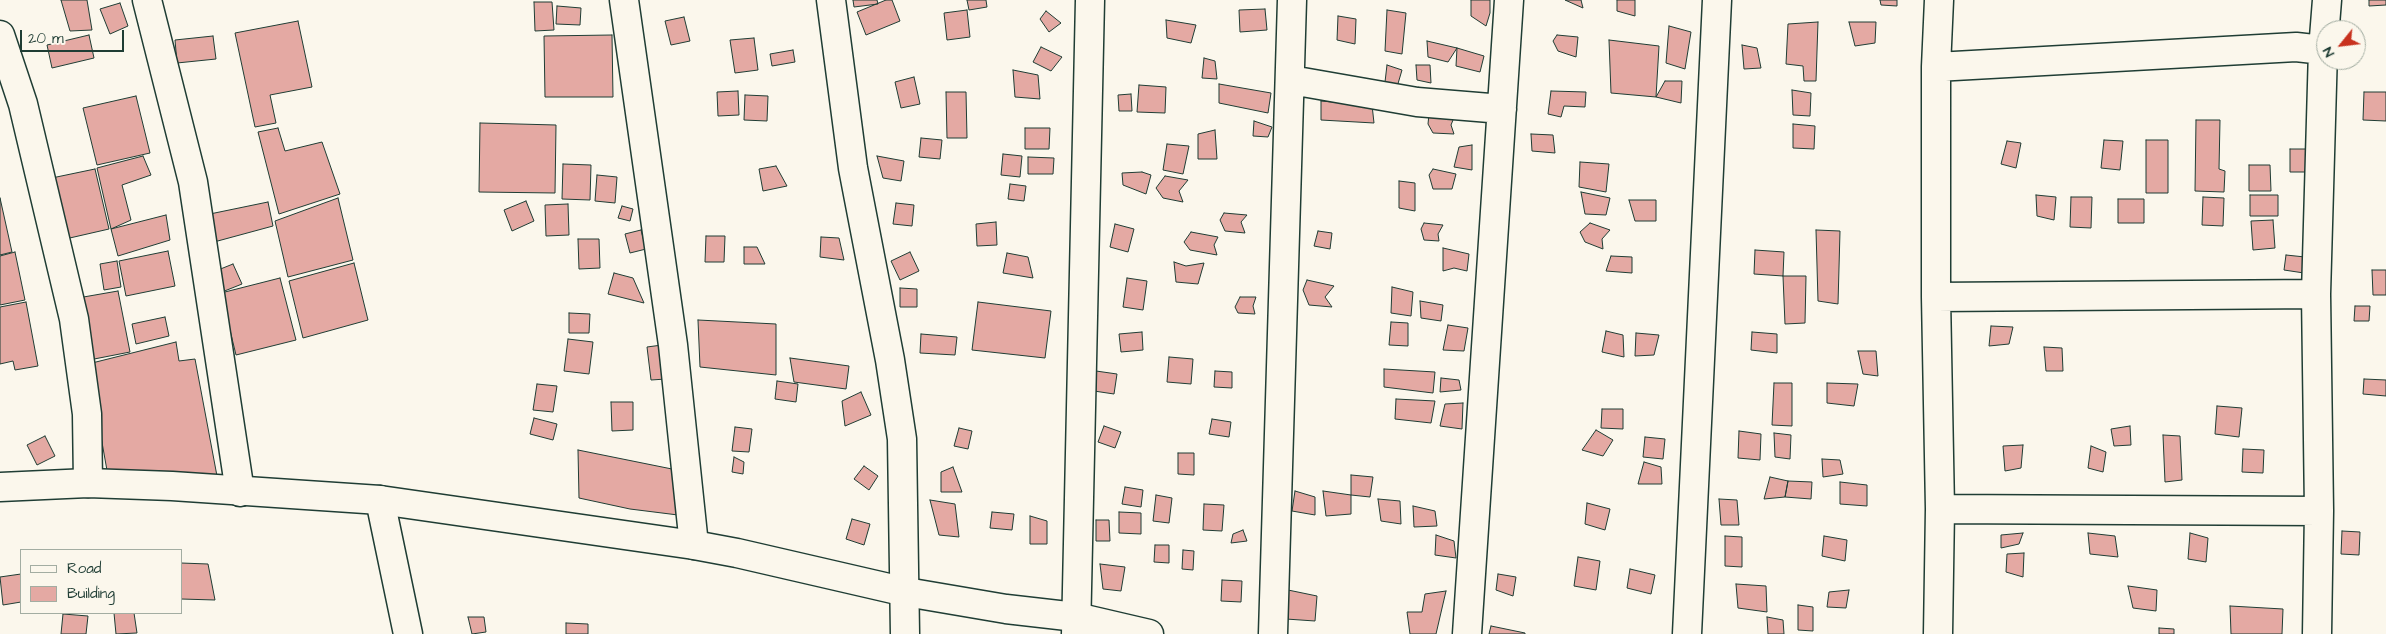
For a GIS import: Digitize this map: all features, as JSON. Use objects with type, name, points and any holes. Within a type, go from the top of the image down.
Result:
[{"type":"street","points":[[147,0],[192,182],[240,492]]},
{"type":"street","points":[[624,0],[672,344],[694,545]]},
{"type":"street","points":[[831,0],[853,168],[890,360],[902,438],[906,634]]},
{"type":"street","points":[[1076,625],[1090,0]]},
{"type":"street","points":[[1273,634],[1292,0]]},
{"type":"street","points":[[1467,634],[1509,0]]},
{"type":"street","points":[[1687,634],[1717,0]]},
{"type":"street","points":[[1938,634],[1940,509],[1936,297],[1936,67],[1939,0]]},
{"type":"street","points":[[2325,20],[2327,0]]},
{"type":"street","points":[[0,35],[23,104],[74,319],[87,414],[88,483]]},
{"type":"street","points":[[1936,67],[2296,47],[2316,49]]},
{"type":"street","points":[[2317,634],[2319,511],[2316,294],[2322,70]]},
{"type":"street","points":[[1291,80],[1417,102],[1502,109]]},
{"type":"street","points":[[1936,297],[2316,294]]},
{"type":"street","points":[[0,487],[88,483],[347,496],[380,500],[694,545],[906,592],[1006,609],[1076,625],[1149,634]]},
{"type":"street","points":[[380,500],[408,634]]},
{"type":"street","points":[[1940,509],[2319,511]]},
{"type":"building","points":[[61,0],[87,0],[92,30],[70,31]]},
{"type":"building","points":[[853,0],[877,0],[878,4],[854,7]]},
{"type":"building","points":[[886,0],[892,0],[900,21],[866,35],[857,12]]},
{"type":"building","points":[[967,0],[986,0],[987,7],[969,10]]},
{"type":"building","points":[[1471,0],[1490,0],[1490,13],[1486,26],[1471,16]]},
{"type":"building","points":[[1565,0],[1581,0],[1583,8]]},
{"type":"building","points":[[1617,0],[1635,0],[1635,16],[1617,11]]},
{"type":"building","points":[[1880,0],[1897,0],[1897,6],[1881,5]]},
{"type":"building","points":[[2369,0],[2386,0],[2386,5],[2369,6]]},
{"type":"building","points":[[534,2],[552,2],[554,30],[535,31]]},
{"type":"building","points":[[120,3],[128,26],[110,34],[100,9]]},
{"type":"building","points":[[557,6],[581,8],[580,25],[556,24]]},
{"type":"building","points":[[1265,9],[1267,30],[1240,32],[1239,10]]},
{"type":"building","points":[[967,10],[970,37],[947,40],[944,13]]},
{"type":"building","points":[[1387,10],[1406,13],[1402,54],[1385,51]]},
{"type":"building","points":[[1046,11],[1061,23],[1049,32],[1040,19]]},
{"type":"building","points":[[1338,16],[1356,19],[1355,44],[1337,40]]},
{"type":"building","points":[[684,17],[690,41],[671,45],[665,21]]},
{"type":"building","points":[[1166,20],[1196,25],[1191,43],[1167,38]]},
{"type":"building","points":[[298,21],[312,87],[270,95],[276,123],[255,127],[235,33]]},
{"type":"building","points":[[1818,22],[1816,81],[1804,81],[1803,66],[1786,64],[1788,24]]},
{"type":"building","points":[[1849,22],[1876,22],[1875,43],[1855,46]]},
{"type":"building","points":[[1669,26],[1691,32],[1685,69],[1666,63]]},
{"type":"building","points":[[89,35],[94,58],[52,68],[47,45]]},
{"type":"building","points":[[612,35],[613,97],[545,97],[544,36]]},
{"type":"building","points":[[1557,35],[1578,37],[1576,57],[1558,51],[1553,41]]},
{"type":"building","points":[[213,36],[216,59],[177,63],[175,40]]},
{"type":"building","points":[[754,38],[758,70],[735,73],[730,40]]},
{"type":"building","points":[[1609,40],[1659,46],[1656,97],[1611,93]]},
{"type":"building","points":[[1427,41],[1457,48],[1448,62],[1428,57]]},
{"type":"building","points":[[1742,45],[1757,48],[1761,68],[1744,69]]},
{"type":"building","points":[[1041,47],[1062,57],[1051,71],[1033,62]]},
{"type":"building","points":[[1457,48],[1484,56],[1480,72],[1456,66]]},
{"type":"building","points":[[793,50],[795,62],[772,66],[770,54]]},
{"type":"building","points":[[1204,58],[1215,61],[1217,79],[1202,78]]},
{"type":"building","points":[[1387,65],[1402,70],[1397,87],[1385,82]]},
{"type":"building","points":[[1416,65],[1430,65],[1431,83],[1417,80]]},
{"type":"building","points":[[1013,70],[1038,75],[1040,99],[1015,97]]},
{"type":"building","points":[[914,77],[920,104],[901,108],[895,82]]},
{"type":"building","points":[[1665,81],[1682,81],[1681,103],[1656,97]]},
{"type":"building","points":[[1219,84],[1271,93],[1268,113],[1219,103]]},
{"type":"building","points":[[1139,85],[1166,87],[1165,113],[1137,112]]},
{"type":"building","points":[[1792,90],[1811,93],[1810,116],[1793,115]]},
{"type":"building","points":[[738,91],[739,115],[718,116],[717,92]]},
{"type":"building","points":[[1551,91],[1586,92],[1585,107],[1564,106],[1561,117],[1548,114]]},
{"type":"building","points":[[946,92],[966,92],[967,138],[947,138]]},
{"type":"building","points":[[2364,92],[2386,92],[2386,121],[2363,120]]},
{"type":"building","points":[[1131,94],[1132,111],[1119,111],[1118,95]]},
{"type":"building","points":[[745,95],[768,96],[767,121],[744,120]]},
{"type":"building","points":[[136,96],[150,153],[97,165],[83,108]]},
{"type":"building","points":[[1321,101],[1372,105],[1374,123],[1321,120]]},
{"type":"building","points":[[1429,114],[1455,115],[1451,125],[1454,134],[1433,133],[1428,124]]},
{"type":"building","points":[[2196,120],[2220,120],[2219,169],[2225,171],[2224,192],[2195,191]]},
{"type":"building","points":[[1254,121],[1272,127],[1268,137],[1253,136]]},
{"type":"building","points":[[480,123],[556,125],[555,193],[479,192]]},
{"type":"building","points":[[1793,124],[1815,126],[1814,149],[1793,148]]},
{"type":"building","points":[[278,128],[285,151],[322,142],[340,194],[279,214],[258,132]]},
{"type":"building","points":[[1025,128],[1050,128],[1049,149],[1025,149]]},
{"type":"building","points":[[1215,130],[1217,159],[1198,159],[1198,134]]},
{"type":"building","points":[[1531,134],[1553,135],[1555,153],[1532,151]]},
{"type":"building","points":[[921,138],[942,140],[940,159],[919,157]]},
{"type":"building","points":[[2104,140],[2123,141],[2120,170],[2101,168]]},
{"type":"building","points":[[2146,140],[2168,140],[2168,193],[2146,193]]},
{"type":"building","points":[[2007,141],[2021,143],[2016,168],[2001,164]]},
{"type":"building","points":[[1167,144],[1189,146],[1183,174],[1163,170]]},
{"type":"building","points":[[1472,145],[1472,170],[1454,167],[1459,147]]},
{"type":"building","points":[[2290,149],[2310,149],[2310,172],[2290,172]]},
{"type":"building","points":[[1003,154],[1022,156],[1020,177],[1001,175]]},
{"type":"building","points":[[143,156],[151,175],[122,185],[131,220],[111,229],[97,168]]},
{"type":"building","points":[[877,156],[904,161],[901,181],[883,178]]},
{"type":"building","points":[[1028,157],[1054,158],[1053,174],[1028,174]]},
{"type":"building","points":[[1580,162],[1609,164],[1606,192],[1579,187]]},
{"type":"building","points":[[563,164],[591,165],[590,200],[562,199]]},
{"type":"building","points":[[2249,165],[2270,165],[2271,191],[2249,191]]},
{"type":"building","points":[[776,166],[787,186],[763,191],[759,169]]},
{"type":"building","points":[[95,169],[109,229],[61,240],[47,179]]},
{"type":"building","points":[[1433,169],[1456,174],[1452,189],[1433,189],[1429,175]]},
{"type":"building","points":[[1142,172],[1151,175],[1146,194],[1123,185],[1122,173]]},
{"type":"building","points":[[597,175],[617,177],[615,203],[595,201]]},
{"type":"building","points":[[1165,176],[1188,180],[1179,191],[1183,202],[1163,198],[1156,188]]},
{"type":"building","points":[[1399,181],[1415,183],[1415,211],[1399,208]]},
{"type":"building","points":[[1010,184],[1026,186],[1024,201],[1008,199]]},
{"type":"building","points":[[1581,192],[1610,198],[1606,215],[1585,214]]},
{"type":"building","points":[[2036,195],[2056,197],[2054,220],[2037,216]]},
{"type":"building","points":[[2250,195],[2278,195],[2278,216],[2250,216]]},
{"type":"building","points":[[2071,197],[2092,197],[2091,228],[2070,227]]},
{"type":"building","points":[[2203,197],[2224,198],[2223,226],[2202,225]]},
{"type":"building","points":[[0,198],[12,252],[0,255]]},
{"type":"building","points":[[338,198],[353,260],[288,277],[275,221]]},
{"type":"building","points":[[2118,199],[2144,199],[2144,223],[2118,223]]},
{"type":"building","points":[[1629,200],[1656,200],[1656,221],[1635,221]]},
{"type":"building","points":[[526,201],[534,221],[512,231],[504,210]]},
{"type":"building","points":[[268,202],[273,226],[214,242],[205,215]]},
{"type":"building","points":[[896,203],[914,205],[912,226],[893,224]]},
{"type":"building","points":[[568,204],[569,235],[546,236],[545,205]]},
{"type":"building","points":[[622,206],[633,209],[630,221],[618,218]]},
{"type":"building","points":[[1224,213],[1247,215],[1241,222],[1245,233],[1225,231],[1220,220]]},
{"type":"building","points":[[166,215],[170,240],[118,256],[111,229]]},
{"type":"building","points":[[2273,220],[2275,248],[2253,250],[2251,221]]},
{"type":"building","points":[[996,222],[997,245],[977,246],[976,224]]},
{"type":"building","points":[[1424,223],[1443,225],[1438,234],[1439,241],[1424,240],[1421,229]]},
{"type":"building","points":[[1590,223],[1610,230],[1602,239],[1603,249],[1585,242],[1580,232]]},
{"type":"building","points":[[1115,224],[1134,229],[1128,252],[1110,247]]},
{"type":"building","points":[[641,230],[646,249],[630,253],[625,234]]},
{"type":"building","points":[[1816,230],[1840,231],[1838,304],[1818,301]]},
{"type":"building","points":[[1318,231],[1332,233],[1330,249],[1314,246]]},
{"type":"building","points":[[1191,232],[1218,237],[1214,245],[1217,255],[1190,250],[1184,242]]},
{"type":"building","points":[[706,236],[725,236],[724,262],[705,262]]},
{"type":"building","points":[[821,237],[839,238],[844,260],[820,257]]},
{"type":"building","points":[[578,239],[599,239],[600,268],[579,269]]},
{"type":"building","points":[[744,247],[757,247],[765,264],[744,264]]},
{"type":"building","points":[[1443,248],[1469,254],[1467,271],[1454,268],[1443,271]]},
{"type":"building","points":[[1755,250],[1784,252],[1783,276],[1754,274]]},
{"type":"building","points":[[168,251],[175,286],[126,296],[119,261]]},
{"type":"building","points":[[15,252],[25,300],[0,305],[0,256]]},
{"type":"building","points":[[910,252],[919,271],[900,280],[891,261]]},
{"type":"building","points":[[1007,253],[1028,257],[1033,278],[1003,273]]},
{"type":"building","points":[[2286,255],[2305,257],[2304,273],[2284,270]]},
{"type":"building","points":[[1611,256],[1632,257],[1632,273],[1606,271]]},
{"type":"building","points":[[117,261],[121,287],[104,290],[100,264]]},
{"type":"building","points":[[1174,262],[1186,266],[1204,263],[1198,284],[1176,282]]},
{"type":"building","points":[[354,263],[368,320],[303,338],[289,281]]},
{"type":"building","points":[[233,264],[242,284],[222,292],[213,272]]},
{"type":"building","points":[[2372,270],[2386,270],[2386,295],[2373,295]]},
{"type":"building","points":[[614,273],[633,278],[644,303],[608,294]]},
{"type":"building","points":[[1783,276],[1806,276],[1805,323],[1785,324]]},
{"type":"building","points":[[280,278],[296,340],[236,355],[221,293]]},
{"type":"building","points":[[1127,278],[1147,281],[1143,310],[1123,307]]},
{"type":"building","points":[[1307,280],[1334,286],[1325,297],[1332,307],[1309,305],[1303,290]]},
{"type":"building","points":[[1392,287],[1413,292],[1411,316],[1391,313]]},
{"type":"building","points":[[900,288],[917,289],[917,307],[900,307]]},
{"type":"building","points":[[118,291],[130,352],[84,361],[72,299]]},
{"type":"building","points":[[1240,297],[1256,297],[1253,306],[1255,314],[1238,313],[1235,307]]},
{"type":"building","points":[[1420,301],[1443,305],[1441,321],[1421,318]]},
{"type":"building","points":[[26,302],[38,366],[15,370],[13,361],[0,364],[0,307]]},
{"type":"building","points":[[978,302],[1051,311],[1045,358],[972,350]]},
{"type":"building","points":[[2355,306],[2370,306],[2369,321],[2354,321]]},
{"type":"building","points":[[569,313],[590,314],[589,333],[569,333]]},
{"type":"building","points":[[165,317],[169,336],[136,344],[132,324]]},
{"type":"building","points":[[698,320],[776,324],[776,375],[700,367]]},
{"type":"building","points":[[1391,322],[1408,323],[1408,346],[1389,345]]},
{"type":"building","points":[[1448,325],[1468,328],[1464,351],[1443,350]]},
{"type":"building","points":[[1991,326],[2013,327],[2009,344],[1989,346]]},
{"type":"building","points":[[1606,331],[1623,335],[1624,357],[1602,352]]},
{"type":"building","points":[[1142,332],[1143,350],[1121,352],[1119,334]]},
{"type":"building","points":[[1752,332],[1777,334],[1777,353],[1751,350]]},
{"type":"building","points":[[1636,333],[1659,335],[1654,355],[1635,356]]},
{"type":"building","points":[[921,334],[957,337],[955,355],[920,353]]},
{"type":"building","points":[[568,339],[593,342],[589,374],[564,371]]},
{"type":"building","points":[[176,342],[179,361],[195,359],[217,476],[108,476],[88,364]]},
{"type":"building","points":[[662,345],[666,379],[651,380],[647,347]]},
{"type":"building","points":[[2044,347],[2062,348],[2063,371],[2046,371]]},
{"type":"building","points":[[1858,351],[1876,351],[1878,376],[1863,374]]},
{"type":"building","points":[[1169,357],[1193,359],[1191,384],[1167,382]]},
{"type":"building","points":[[790,358],[849,366],[846,389],[794,382]]},
{"type":"building","points":[[1384,369],[1435,372],[1433,393],[1384,387]]},
{"type":"building","points":[[1096,371],[1117,374],[1114,394],[1094,391]]},
{"type":"building","points":[[1215,371],[1232,372],[1232,388],[1214,387]]},
{"type":"building","points":[[1441,378],[1459,380],[1461,390],[1440,392]]},
{"type":"building","points":[[2364,379],[2386,380],[2386,396],[2363,394]]},
{"type":"building","points":[[777,381],[798,384],[796,402],[775,399]]},
{"type":"building","points":[[1774,383],[1792,383],[1792,426],[1772,425]]},
{"type":"building","points":[[1827,383],[1858,384],[1854,406],[1827,403]]},
{"type":"building","points":[[537,384],[557,386],[553,412],[533,410]]},
{"type":"building","points":[[861,392],[871,415],[845,426],[842,401]]},
{"type":"building","points":[[1396,399],[1435,401],[1431,423],[1395,419]]},
{"type":"building","points":[[611,402],[633,402],[633,430],[612,431]]},
{"type":"building","points":[[1463,403],[1462,429],[1440,426],[1445,404]]},
{"type":"building","points":[[2217,406],[2242,408],[2239,437],[2215,434]]},
{"type":"building","points":[[1602,409],[1623,409],[1623,429],[1601,428]]},
{"type":"building","points":[[534,418],[557,424],[553,440],[530,434]]},
{"type":"building","points":[[1212,419],[1231,422],[1229,437],[1209,434]]},
{"type":"building","points":[[1104,426],[1121,432],[1115,448],[1098,442]]},
{"type":"building","points":[[2130,426],[2131,445],[2114,446],[2111,429]]},
{"type":"building","points":[[735,427],[752,429],[749,452],[732,451]]},
{"type":"building","points":[[959,428],[972,431],[968,449],[954,446]]},
{"type":"building","points":[[1596,430],[1613,440],[1603,456],[1582,450]]},
{"type":"building","points":[[1739,431],[1761,434],[1760,460],[1738,458]]},
{"type":"building","points":[[1774,433],[1791,435],[1790,459],[1775,457]]},
{"type":"building","points":[[2163,435],[2180,436],[2182,480],[2165,482]]},
{"type":"building","points":[[45,436],[55,456],[37,465],[27,445]]},
{"type":"building","points":[[1645,437],[1665,439],[1663,459],[1643,457]]},
{"type":"building","points":[[2023,445],[2021,468],[2005,471],[2003,446]]},
{"type":"building","points":[[2091,446],[2106,452],[2103,472],[2088,468]]},
{"type":"building","points":[[2243,449],[2264,450],[2263,473],[2242,472]]},
{"type":"building","points":[[578,450],[672,469],[678,515],[630,509],[579,498]]},
{"type":"building","points":[[1178,453],[1194,453],[1194,475],[1178,474]]},
{"type":"building","points":[[734,457],[744,462],[743,474],[732,472]]},
{"type":"building","points":[[1822,459],[1840,460],[1843,474],[1823,477]]},
{"type":"building","points":[[1644,462],[1661,467],[1662,484],[1638,484]]},
{"type":"building","points":[[864,466],[878,476],[869,490],[854,479]]},
{"type":"building","points":[[953,467],[962,492],[941,492],[941,472]]},
{"type":"building","points":[[1351,475],[1373,477],[1370,497],[1351,495]]},
{"type":"building","points":[[1770,477],[1788,481],[1785,497],[1764,499]]},
{"type":"building","points":[[1788,481],[1812,482],[1811,499],[1785,497]]},
{"type":"building","points":[[1840,482],[1867,485],[1867,506],[1840,504]]},
{"type":"building","points":[[1125,487],[1143,490],[1141,507],[1122,504]]},
{"type":"building","points":[[1295,491],[1315,497],[1315,515],[1292,511]]},
{"type":"building","points":[[1323,491],[1351,495],[1351,514],[1326,516]]},
{"type":"building","points":[[1156,495],[1172,498],[1169,523],[1153,521]]},
{"type":"building","points":[[1378,499],[1400,501],[1401,524],[1381,521]]},
{"type":"building","points":[[1719,499],[1737,500],[1739,525],[1721,525]]},
{"type":"building","points":[[930,500],[955,504],[959,537],[939,535]]},
{"type":"building","points":[[1587,503],[1610,509],[1605,530],[1585,524]]},
{"type":"building","points":[[1204,504],[1224,505],[1222,531],[1203,530]]},
{"type":"building","points":[[1413,506],[1435,511],[1437,526],[1414,527]]},
{"type":"building","points":[[992,512],[1014,514],[1012,530],[990,528]]},
{"type":"building","points":[[1119,512],[1141,513],[1141,534],[1119,533]]},
{"type":"building","points":[[1030,516],[1047,521],[1047,544],[1030,544]]},
{"type":"building","points":[[852,519],[870,524],[864,545],[846,539]]},
{"type":"building","points":[[1096,520],[1109,520],[1110,541],[1096,541]]},
{"type":"building","points":[[1243,530],[1247,541],[1231,543],[1233,534]]},
{"type":"building","points":[[2342,531],[2360,532],[2359,555],[2341,554]]},
{"type":"building","points":[[2023,533],[2019,544],[2001,548],[2001,535]]},
{"type":"building","points":[[2088,533],[2115,536],[2118,557],[2090,554]]},
{"type":"building","points":[[2190,533],[2208,538],[2206,562],[2188,559]]},
{"type":"building","points":[[1436,535],[1454,541],[1456,558],[1435,555]]},
{"type":"building","points":[[1725,536],[1742,537],[1742,567],[1725,566]]},
{"type":"building","points":[[1824,536],[1847,540],[1845,561],[1822,556]]},
{"type":"building","points":[[1155,545],[1169,545],[1169,563],[1154,562]]},
{"type":"building","points":[[1183,550],[1194,551],[1193,570],[1182,569]]},
{"type":"building","points":[[2024,553],[2023,577],[2006,572],[2007,554]]},
{"type":"building","points":[[1578,557],[1600,561],[1596,590],[1574,586]]},
{"type":"building","points":[[182,563],[208,564],[215,600],[182,599]]},
{"type":"building","points":[[1100,564],[1125,567],[1121,591],[1103,589]]},
{"type":"building","points":[[1630,569],[1655,575],[1651,594],[1627,588]]},
{"type":"building","points":[[20,574],[20,602],[3,605],[0,577]]},
{"type":"building","points":[[1498,574],[1516,577],[1513,596],[1496,590]]},
{"type":"building","points":[[1222,580],[1242,581],[1241,602],[1221,601]]},
{"type":"building","points":[[1736,584],[1766,586],[1767,612],[1738,608]]},
{"type":"building","points":[[2128,586],[2157,590],[2156,611],[2133,608]]},
{"type":"building","points":[[1288,590],[1317,596],[1315,621],[1286,619]]},
{"type":"building","points":[[1849,590],[1846,608],[1827,607],[1829,592]]},
{"type":"building","points":[[1446,591],[1436,634],[1410,634],[1407,612],[1422,612],[1425,594]]},
{"type":"building","points":[[1798,605],[1813,607],[1813,631],[1798,630]]},
{"type":"building","points":[[2230,606],[2283,609],[2282,634],[2231,634]]},
{"type":"building","points":[[63,614],[88,616],[86,634],[61,634]]},
{"type":"building","points":[[114,614],[134,614],[137,633],[116,634]]},
{"type":"building","points":[[468,617],[484,617],[486,632],[472,634]]},
{"type":"building","points":[[1767,617],[1783,620],[1784,634],[1768,634]]},
{"type":"building","points":[[566,623],[588,624],[588,634],[566,634]]},
{"type":"building","points":[[1491,626],[1525,633],[1525,634],[1489,634]]},
{"type":"building","points":[[2159,628],[2174,629],[2174,634],[2159,634]]}]
